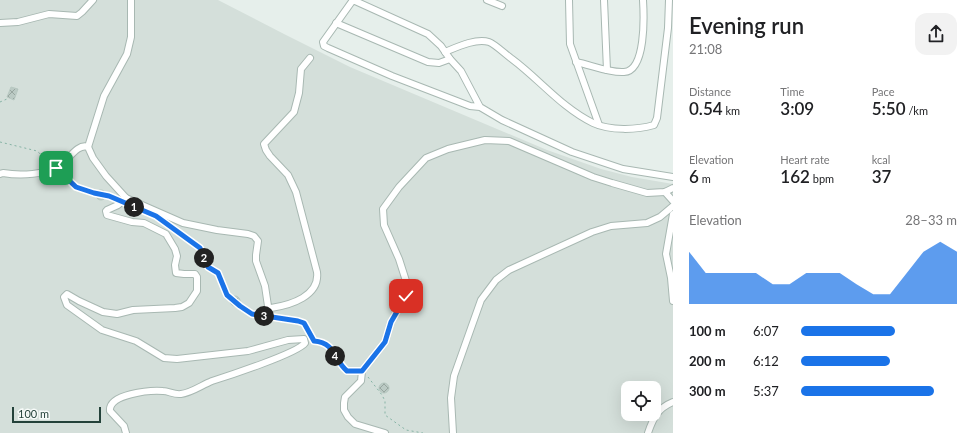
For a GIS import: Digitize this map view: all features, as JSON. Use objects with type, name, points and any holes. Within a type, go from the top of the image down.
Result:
[{"type":"street","points":[[0,23],[10,24],[50,14],[77,16],[93,0]]},
{"type":"street","points":[[131,0],[131,37],[127,54],[104,96],[88,146],[97,164],[124,200],[183,223],[254,236],[258,241],[256,262],[265,286],[268,306],[272,308],[287,306],[299,300],[312,290],[316,283],[317,272],[296,192],[288,175],[270,156],[264,144],[294,112],[299,93],[301,69],[310,58]]},
{"type":"street","points":[[480,107],[461,71],[441,46],[428,34],[353,0],[323,42],[324,46],[328,48],[392,76],[470,106],[480,107],[502,120],[572,152],[623,169],[673,177]]},
{"type":"street","points":[[488,0],[502,6]]},
{"type":"street","points":[[569,0],[570,44],[599,125]]},
{"type":"street","points":[[604,0],[607,70]]},
{"type":"street","points":[[576,62],[607,70],[625,72],[631,69],[635,65],[641,49],[644,18],[643,0]]},
{"type":"street","points":[[445,52],[459,46],[478,42],[490,42],[522,66],[562,102],[594,123],[613,128],[643,128],[654,125],[657,118],[670,3]]},
{"type":"street","points":[[336,23],[428,62],[439,63],[450,59]]},
{"type":"street","points":[[385,433],[355,424],[344,410],[345,397],[361,381],[362,371],[385,342],[391,322],[406,296],[407,284],[399,259],[384,225],[383,209],[399,187],[426,158],[448,149],[485,140],[509,141],[593,177],[647,193],[665,192],[673,188]]},
{"type":"street","points":[[0,174],[28,175],[56,168],[69,158],[78,148],[85,145],[88,146]]},
{"type":"street","points":[[665,192],[673,201]]},
{"type":"street","points":[[124,200],[107,210],[107,215],[132,222],[144,223],[166,234],[175,249],[177,256],[175,265],[176,272],[195,274],[197,277],[197,291],[189,303],[182,307],[175,308],[133,310],[116,314],[103,312],[67,294],[64,297],[67,305],[102,330],[136,341],[164,358],[177,360],[248,351],[298,338],[304,339],[305,343],[303,346],[282,355],[181,394],[174,394],[165,391],[153,391],[123,396],[111,404],[110,411],[124,426],[126,433]]},
{"type":"street","points":[[453,433],[451,398],[454,376],[481,300],[496,280],[509,270],[592,232],[611,226],[647,223],[660,217],[673,206]]},
{"type":"street","points":[[673,214],[666,254],[671,278],[673,300]]},
{"type":"street","points":[[648,433],[651,423],[663,406],[673,402]]},
{"type":"path","points":[[0,102],[7,99]]},
{"type":"path","points":[[0,142],[37,151],[76,187],[124,200]]},
{"type":"path","points":[[162,221],[200,248],[208,267],[218,273],[227,295],[240,306],[252,314],[304,323],[314,341],[326,343],[332,348],[336,358],[347,371],[362,371],[382,395],[385,402],[385,416],[406,430],[423,433]]},
{"type":"shaded area","points":[[0,0],[218,0],[350,67],[547,150],[601,169],[632,177],[673,184],[673,433],[0,433]]},
{"type":"building","points":[[11,87],[18,89],[14,100],[7,97]]},
{"type":"building","points":[[101,190],[106,195],[101,200],[96,195]]},
{"type":"building","points":[[235,296],[240,301],[235,306],[230,301]]},
{"type":"building","points":[[384,383],[389,388],[384,393],[379,388]]},
{"type":"route","points":[[56,168],[76,187],[109,196],[156,216],[200,248],[208,267],[218,273],[227,295],[240,306],[252,314],[304,323],[314,341],[321,341],[332,348],[336,358],[347,371],[362,371],[377,354],[385,342],[391,322],[406,296]]}]
